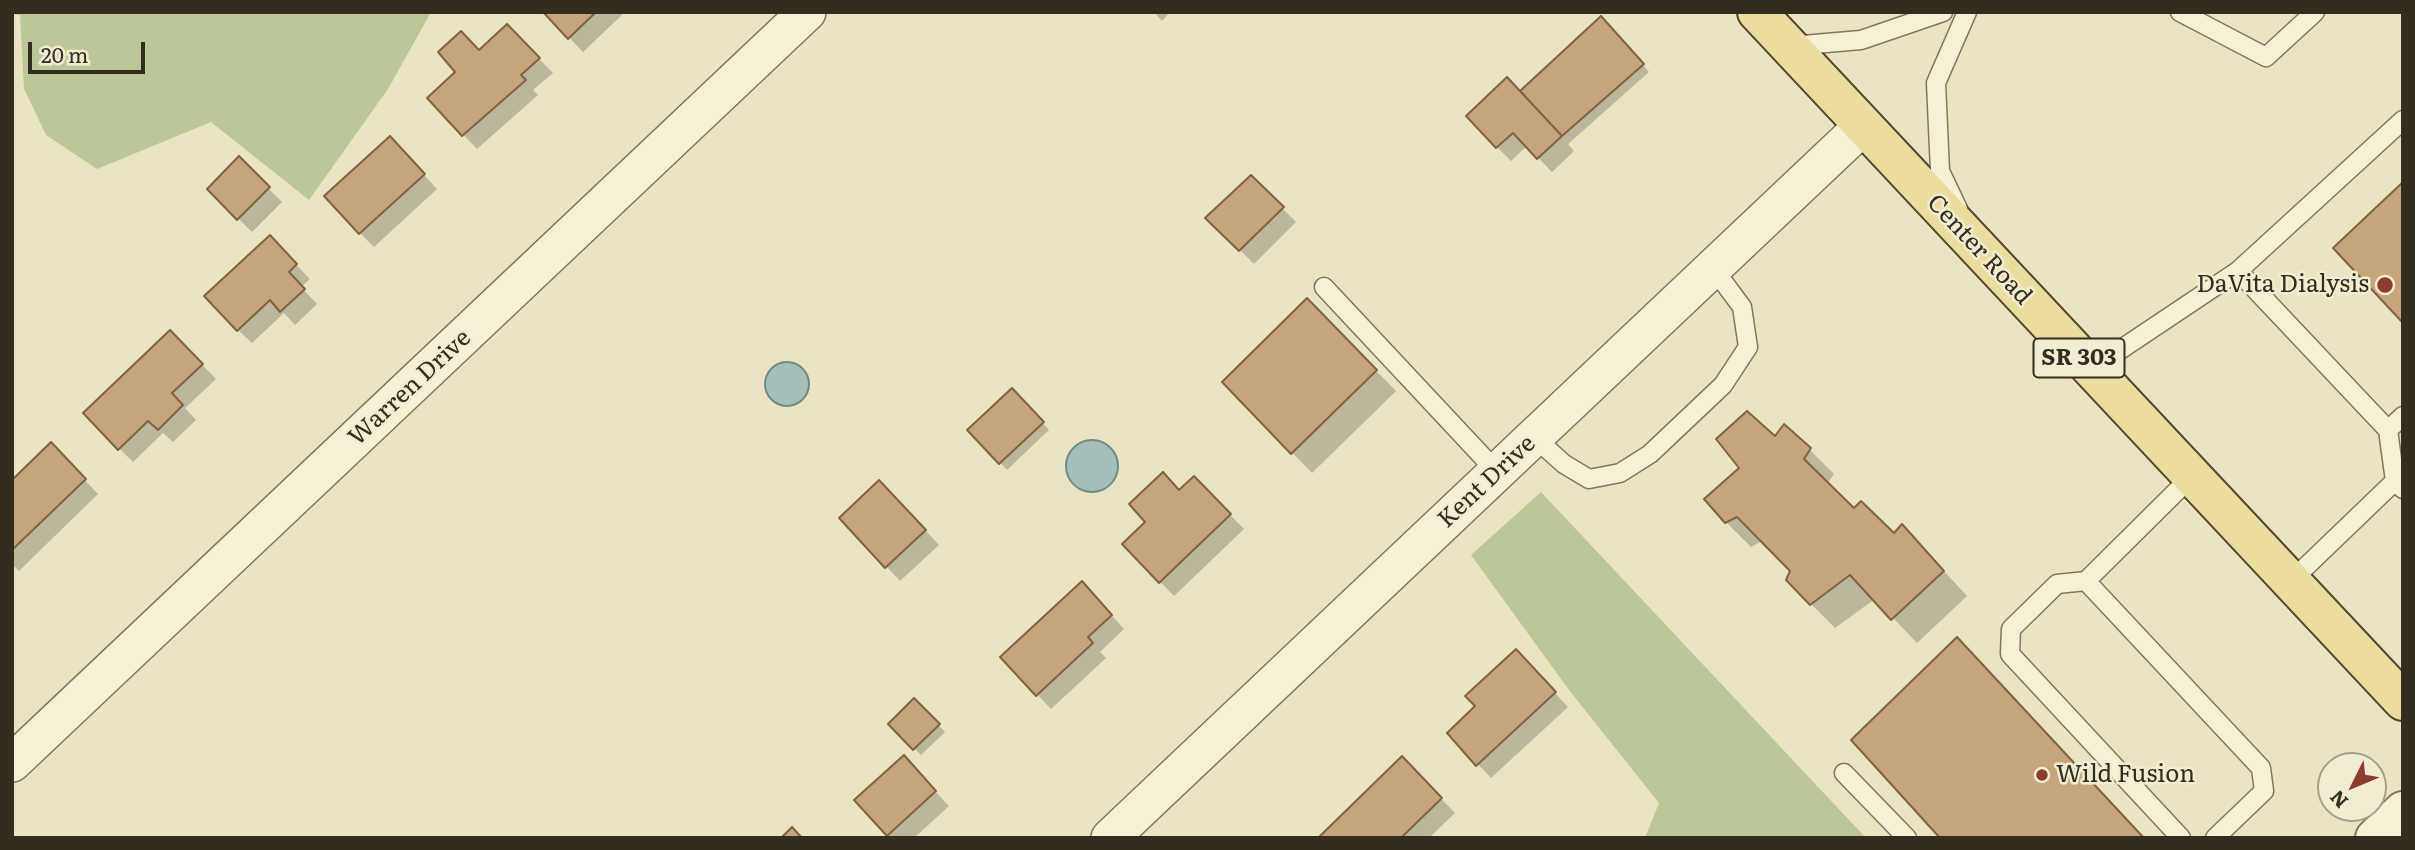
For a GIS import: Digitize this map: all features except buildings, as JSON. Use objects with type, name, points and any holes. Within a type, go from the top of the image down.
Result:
[{"type":"main road","name":"Center Road","points":[[1768,22],[2090,370],[2403,701]]},
{"type":"street","name":"Warren Drive","points":[[12,764],[807,12]]},
{"type":"street","name":"Kent Drive","points":[[1110,838],[1863,126]]},
{"type":"street","points":[[2375,838],[2403,811]]},
{"type":"lane","points":[[1768,22],[1861,40],[1943,12]]},
{"type":"lane","points":[[1968,12],[1936,83],[1940,171],[1976,247]]},
{"type":"lane","points":[[2180,12],[2266,58],[2315,12]]},
{"type":"lane","points":[[2090,370],[2238,271],[2403,120]]},
{"type":"lane","points":[[1534,437],[1564,464],[1589,479],[1620,473],[1650,454],[1714,394],[1748,348],[1742,307],[1713,268]]},
{"type":"lane","points":[[2238,271],[2388,430],[2400,483],[2291,581]]},
{"type":"lane","points":[[1324,287],[1497,472]]},
{"type":"lane","points":[[2388,430],[2403,416]]},
{"type":"lane","points":[[2181,838],[2010,654],[2011,629],[2057,583],[2086,581],[2192,476]]},
{"type":"lane","points":[[2086,581],[2261,768],[2264,790],[2215,838]]},
{"type":"lane","points":[[1844,773],[1907,838]]},
{"type":"green space","points":[[12,12],[431,12],[388,89],[309,200],[211,122],[97,169],[46,135],[24,89],[20,15]]},
{"type":"green space","points":[[1541,492],[1866,838],[1645,838],[1659,803],[1569,690],[1471,555]]},
{"type":"water","points":[[787,362],[802,369],[809,384],[802,399],[787,406],[772,399],[765,384],[772,369]]},
{"type":"water","points":[[1092,440],[1102,442],[1110,448],[1116,456],[1116,476],[1110,484],[1102,490],[1092,492],[1082,490],[1074,484],[1068,476],[1066,466],[1068,456],[1074,448],[1082,442]]},
{"type":"place","name":"DaVita Dialysis","points":[[2385,285]]},
{"type":"place","name":"Wild Fusion","points":[[2042,775]]}]
